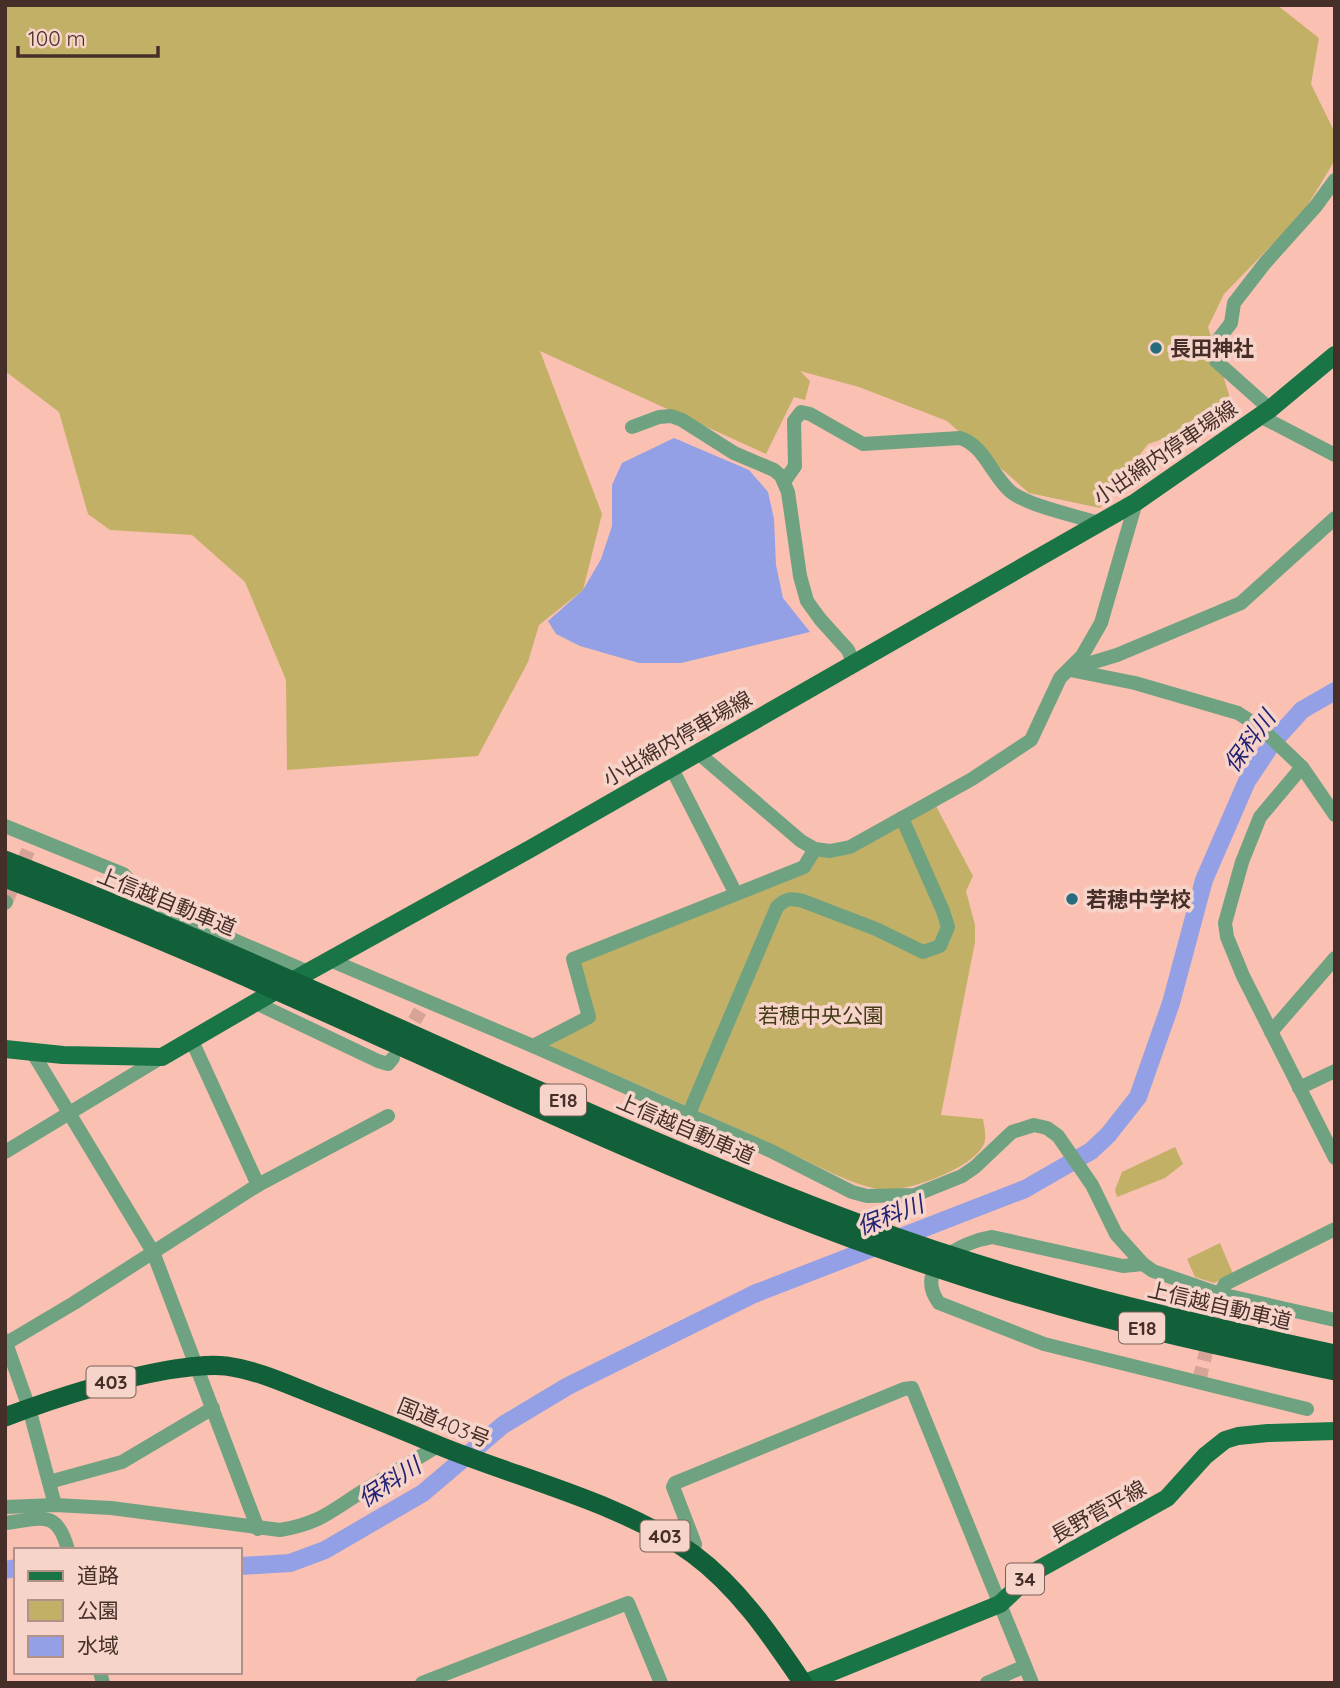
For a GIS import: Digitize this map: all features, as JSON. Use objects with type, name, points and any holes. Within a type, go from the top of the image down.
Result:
[{"type":"highway","name":"上信越自動車道","points":[[5,860],[120,915]]},
{"type":"highway","name":"上信越自動車道","points":[[5,878],[120,915],[308,987],[634,1149],[1112,1320],[1335,1371]]},
{"type":"highway","name":"上信越自動車道","points":[[956,1266],[1335,1354]]},
{"type":"highway","name":"国道403号","points":[[5,1417],[119,1380],[196,1366],[226,1366],[265,1375],[440,1446],[559,1489],[666,1536],[720,1576],[760,1621],[804,1683]]},
{"type":"main road","name":"小出綿内停車場線","points":[[5,1049],[63,1055],[162,1057],[256,1003],[308,987],[330,960],[530,849],[1136,502],[1265,412],[1335,355]]},
{"type":"main road","name":"長野菅平線","points":[[804,1683],[1000,1604],[1034,1572],[1167,1498],[1205,1456],[1225,1440],[1268,1433],[1335,1431]]},
{"type":"street","points":[[1335,180],[1317,206],[1265,263],[1234,303],[1231,323],[1217,341],[1216,361],[1265,412],[1335,454]]},
{"type":"street","points":[[783,482],[794,466],[794,421],[801,412],[810,414],[863,444],[960,438],[970,441],[1010,491],[1023,499],[1099,523]]},
{"type":"street","points":[[632,428],[659,417],[671,416],[682,420],[734,453],[774,470],[788,492],[800,576],[807,601],[848,650],[853,662]]},
{"type":"street","points":[[697,752],[785,829],[815,849],[830,851],[850,847],[972,779],[1031,740],[1060,678],[1070,670],[1095,636],[1136,502]]},
{"type":"street","points":[[1070,670],[1117,655],[1241,603],[1335,518]]},
{"type":"street","points":[[1070,670],[1135,683],[1208,702],[1238,713],[1261,728],[1302,767],[1335,815]]},
{"type":"street","points":[[671,767],[736,894]]},
{"type":"street","points":[[1302,767],[1260,817],[1242,862],[1225,923],[1227,937],[1239,966],[1335,1158]]},
{"type":"street","points":[[688,1116],[777,907],[783,901],[791,898],[803,901],[876,929],[923,951],[940,946],[948,927],[902,818]]},
{"type":"street","points":[[5,826],[32,842],[92,859],[123,874],[133,883],[137,892],[155,906],[308,987]]},
{"type":"street","points":[[533,1046],[589,1017],[573,959],[804,867],[815,849]]},
{"type":"street","points":[[1271,1032],[1335,958]]},
{"type":"street","points":[[330,960],[422,1006],[533,1046],[771,1151],[852,1192],[886,1197],[915,1195],[962,1176],[1012,1132],[1023,1126],[1047,1128],[1058,1136],[1092,1185],[1116,1234],[1143,1264],[1153,1271],[1220,1294],[1335,1320]]},
{"type":"street","points":[[256,1003],[378,1061],[390,1064],[393,1058]]},
{"type":"street","points":[[192,1041],[258,1185]]},
{"type":"street","points":[[32,1050],[153,1252],[258,1529]]},
{"type":"street","points":[[5,1152],[162,1057]]},
{"type":"street","points":[[1299,1087],[1335,1070]]},
{"type":"street","points":[[55,1505],[29,1408],[6,1342],[258,1185],[387,1116]]},
{"type":"street","points":[[1220,1294],[1225,1284],[1335,1229]]},
{"type":"street","points":[[1143,1264],[1123,1266],[992,1237],[954,1249],[941,1261],[933,1273],[930,1285],[940,1303],[1044,1344],[1307,1409]]},
{"type":"street","points":[[693,1554],[695,1544],[673,1487],[675,1483],[912,1388],[1032,1683]]},
{"type":"street","points":[[49,1482],[122,1462],[213,1408]]},
{"type":"street","points":[[5,1507],[55,1505],[111,1508],[258,1529],[303,1527],[327,1516],[361,1492],[440,1446]]},
{"type":"street","points":[[5,1523],[47,1519],[57,1523],[63,1530],[68,1548]]},
{"type":"street","points":[[422,1683],[628,1603],[661,1683]]},
{"type":"street","points":[[988,1683],[1026,1666]]},
{"type":"green space","points":[[5,5],[1277,5],[1319,38],[1311,84],[1335,133],[1335,160],[1303,213],[1224,294],[1208,327],[1235,414],[1148,444],[1100,508],[1029,493],[947,421],[859,387],[800,371],[810,381],[805,400],[794,397],[766,454],[540,351],[602,514],[583,590],[539,625],[528,662],[478,756],[287,770],[286,680],[245,582],[192,535],[110,530],[88,514],[59,412],[5,371]]},
{"type":"green space","name":"若穂中央公園","points":[[936,806],[973,876],[966,891],[975,925],[975,942],[941,1115],[983,1119],[985,1140],[981,1150],[958,1168],[897,1189],[886,1190],[861,1185],[549,1046],[594,1019],[579,963],[798,875],[812,868],[817,855]]},
{"type":"green space","points":[[1175,1147],[1183,1164],[1165,1178],[1117,1197],[1115,1190],[1122,1172]]},
{"type":"green space","points":[[1220,1243],[1233,1274],[1214,1283],[1195,1277],[1187,1259]]},
{"type":"water","points":[[674,438],[749,470],[768,492],[774,519],[776,565],[783,598],[810,632],[681,663],[639,663],[580,646],[556,634],[548,621],[583,590],[601,559],[612,526],[612,485],[622,463]]},
{"type":"waterway","name":"保科川","points":[[242,1566],[290,1563],[325,1550],[423,1493],[503,1425],[568,1386],[754,1294],[1025,1189],[1091,1151],[1108,1135],[1138,1097],[1171,1003],[1204,880],[1247,781],[1273,742],[1302,710],[1335,691]]},
{"type":"waterway","name":"保科川","points":[[5,1570],[14,1568]]},
{"type":"tunnel","points":[[6,902],[30,846]]},
{"type":"tunnel","points":[[404,1039],[420,1011]]},
{"type":"tunnel","points":[[1199,1381],[1220,1294]]},
{"type":"place","name":"長田神社","points":[[1156,348]]},
{"type":"place","name":"若穂中学校","points":[[1072,899]]}]
